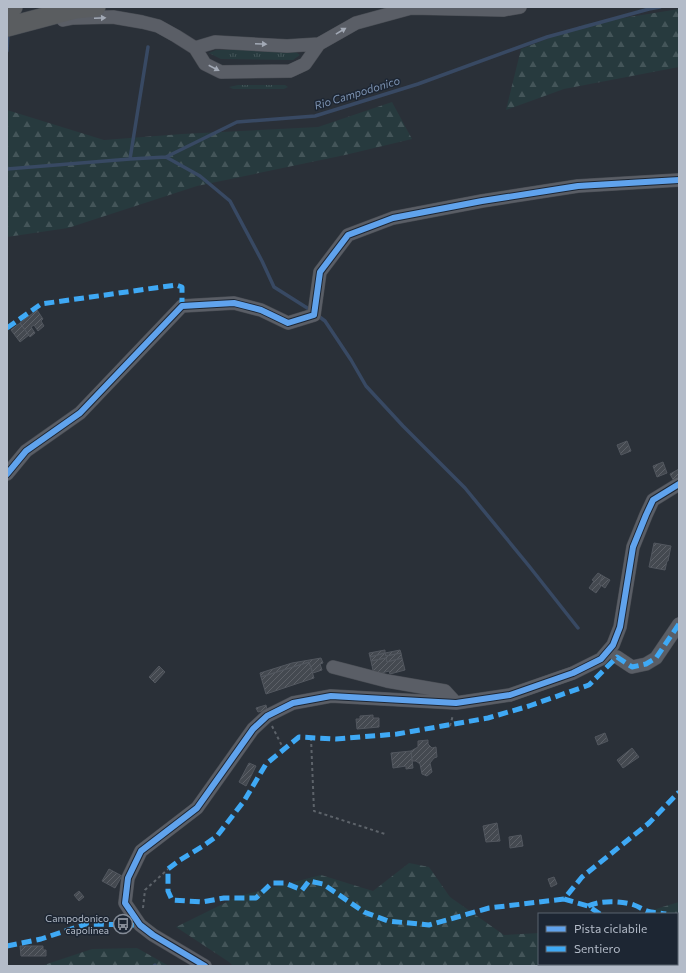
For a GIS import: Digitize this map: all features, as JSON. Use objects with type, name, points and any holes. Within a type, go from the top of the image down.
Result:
[{"type":"highway","points":[[7,8],[13,7]]},
{"type":"highway","points":[[7,26],[75,9],[96,7]]},
{"type":"street","points":[[7,33],[73,18],[113,17],[158,26],[195,48],[205,64],[221,72],[290,71],[305,64],[319,44],[356,23],[411,8],[503,10],[520,7]]},
{"type":"street","points":[[195,48],[215,42],[286,46],[319,44]]},
{"type":"street","points":[[7,474],[26,451],[80,413],[182,306],[234,303],[261,310],[288,323],[314,315],[320,272],[348,235],[393,218],[482,201],[578,186],[679,180]]},
{"type":"street","points":[[206,966],[152,935],[140,926],[125,903],[128,878],[140,851],[196,808],[253,729],[267,716],[293,703],[331,696],[456,704],[510,695],[573,673],[601,659],[613,645],[620,627],[633,547],[646,514],[653,500],[665,491],[679,484]]},
{"type":"street","points":[[617,657],[632,667],[646,664],[656,658],[679,624]]},
{"type":"street","points":[[333,667],[387,681],[445,691],[456,704]]},
{"type":"path","points":[[267,716],[284,750]]},
{"type":"path","points":[[311,738],[314,811],[385,834]]},
{"type":"path","points":[[140,926],[145,890],[168,869]]},
{"type":"green space","points":[[679,9],[679,67],[564,89],[506,110],[521,49],[586,24]]},
{"type":"green space","points":[[216,50],[293,50],[300,55],[293,60],[221,59],[209,53]]},
{"type":"green space","points":[[238,85],[285,85],[288,87],[284,89],[233,89],[229,87]]},
{"type":"green space","points":[[392,102],[412,139],[345,155],[197,186],[68,228],[7,237],[7,110],[104,140],[182,134],[318,127]]},
{"type":"green space","points":[[409,863],[429,867],[450,897],[504,935],[538,933],[538,965],[678,965],[678,913],[642,913],[679,902],[679,966],[233,966],[176,927],[239,896],[321,875],[373,891]]},
{"type":"green space","points":[[137,948],[169,966],[41,966],[92,949]]},
{"type":"building","points":[[37,310],[43,319],[41,321],[44,326],[38,331],[34,325],[31,327],[35,333],[30,337],[20,323]]},
{"type":"building","points":[[20,323],[29,335],[20,342],[11,330]]},
{"type":"building","points":[[627,441],[631,451],[621,455],[617,445]]},
{"type":"building","points":[[663,462],[667,473],[657,477],[653,466]]},
{"type":"building","points":[[679,469],[679,481],[675,483],[670,474]]},
{"type":"building","points":[[654,543],[671,546],[665,570],[649,567]]},
{"type":"building","points":[[598,573],[603,576],[599,584],[601,586],[596,593],[589,588],[594,581],[592,580]]},
{"type":"building","points":[[603,576],[610,580],[605,588],[599,584]]},
{"type":"building","points":[[385,650],[385,653],[370,657],[369,653]]},
{"type":"building","points":[[400,650],[401,653],[386,656],[385,653]]},
{"type":"building","points":[[385,653],[386,656],[401,653],[402,658],[387,662],[386,658],[371,661],[370,657]]},
{"type":"building","points":[[321,658],[323,663],[320,664],[322,670],[313,673],[309,662],[261,677],[260,673],[292,663]]},
{"type":"building","points":[[386,658],[387,662],[402,658],[405,670],[390,674],[389,671],[374,675],[371,661]]},
{"type":"building","points":[[309,662],[314,678],[266,694],[261,677]]},
{"type":"building","points":[[159,666],[165,672],[155,683],[149,677]]},
{"type":"building","points":[[266,705],[267,710],[258,712],[256,708]]},
{"type":"building","points":[[373,715],[373,718],[379,718],[379,727],[357,729],[356,719],[360,719],[360,716]]},
{"type":"building","points":[[605,733],[608,741],[598,745],[595,737]]},
{"type":"building","points":[[428,740],[428,744],[432,748],[436,747],[437,757],[430,763],[432,772],[427,776],[422,774],[420,764],[416,761],[412,761],[411,751],[418,747],[418,741]]},
{"type":"building","points":[[632,748],[639,757],[623,768],[617,760]]},
{"type":"building","points":[[411,751],[413,768],[406,769],[406,766],[393,768],[391,753]]},
{"type":"building","points":[[249,763],[256,766],[246,786],[239,782]]},
{"type":"building","points":[[497,823],[500,841],[486,842],[483,826]]},
{"type":"building","points":[[521,835],[523,846],[510,848],[509,837]]},
{"type":"building","points":[[109,869],[122,876],[115,888],[102,881]]},
{"type":"building","points":[[554,877],[557,884],[551,887],[548,879]]},
{"type":"building","points":[[79,891],[84,897],[79,901],[74,895]]},
{"type":"building","points":[[20,946],[43,946],[43,950],[46,950],[46,956],[21,956]]},
{"type":"waterway","name":"Rio Campodonico","points":[[7,169],[166,157],[237,122],[315,116],[418,84],[547,37],[660,7]]},
{"type":"waterway","points":[[7,51],[8,32]]},
{"type":"waterway","points":[[130,159],[148,47]]},
{"type":"waterway","points":[[166,157],[200,176],[230,201],[274,287],[312,311]]},
{"type":"waterway","points":[[317,315],[325,321],[366,386],[403,426],[465,488],[578,628]]},
{"type":"marked path","points":[[7,328],[41,304],[176,285],[182,287],[182,306]]},
{"type":"marked path","points":[[564,899],[489,908],[429,925],[388,921],[364,912],[323,884],[309,881],[302,890],[285,883],[272,883],[256,898],[224,898],[202,902],[172,900],[168,891],[168,869],[217,836],[244,801],[266,764],[299,737],[336,739],[397,734],[488,718],[529,706],[589,685],[617,657],[632,667],[646,664],[656,658],[679,624]]},
{"type":"marked path","points":[[598,913],[588,906],[564,899],[582,877],[649,823],[679,792]]},
{"type":"marked path","points":[[588,906],[605,902],[617,902],[634,905],[644,910],[660,913]]},
{"type":"marked path","points":[[7,946],[41,939],[86,924],[140,925]]},
{"type":"cycle path","points":[[7,474],[26,451],[80,413],[182,306],[234,303],[261,310],[288,323],[314,315],[320,272],[348,235],[393,218],[482,201],[578,186],[679,180]]},
{"type":"cycle path","points":[[205,966],[153,935],[140,925],[125,903],[128,878],[141,851],[197,808],[253,729],[267,716],[293,703],[331,696],[456,703],[510,695],[573,673],[601,659],[613,645],[620,627],[633,547],[646,515],[653,500],[679,484]]},
{"type":"place","name":"Campodonico capolinea","points":[[123,924]]}]
